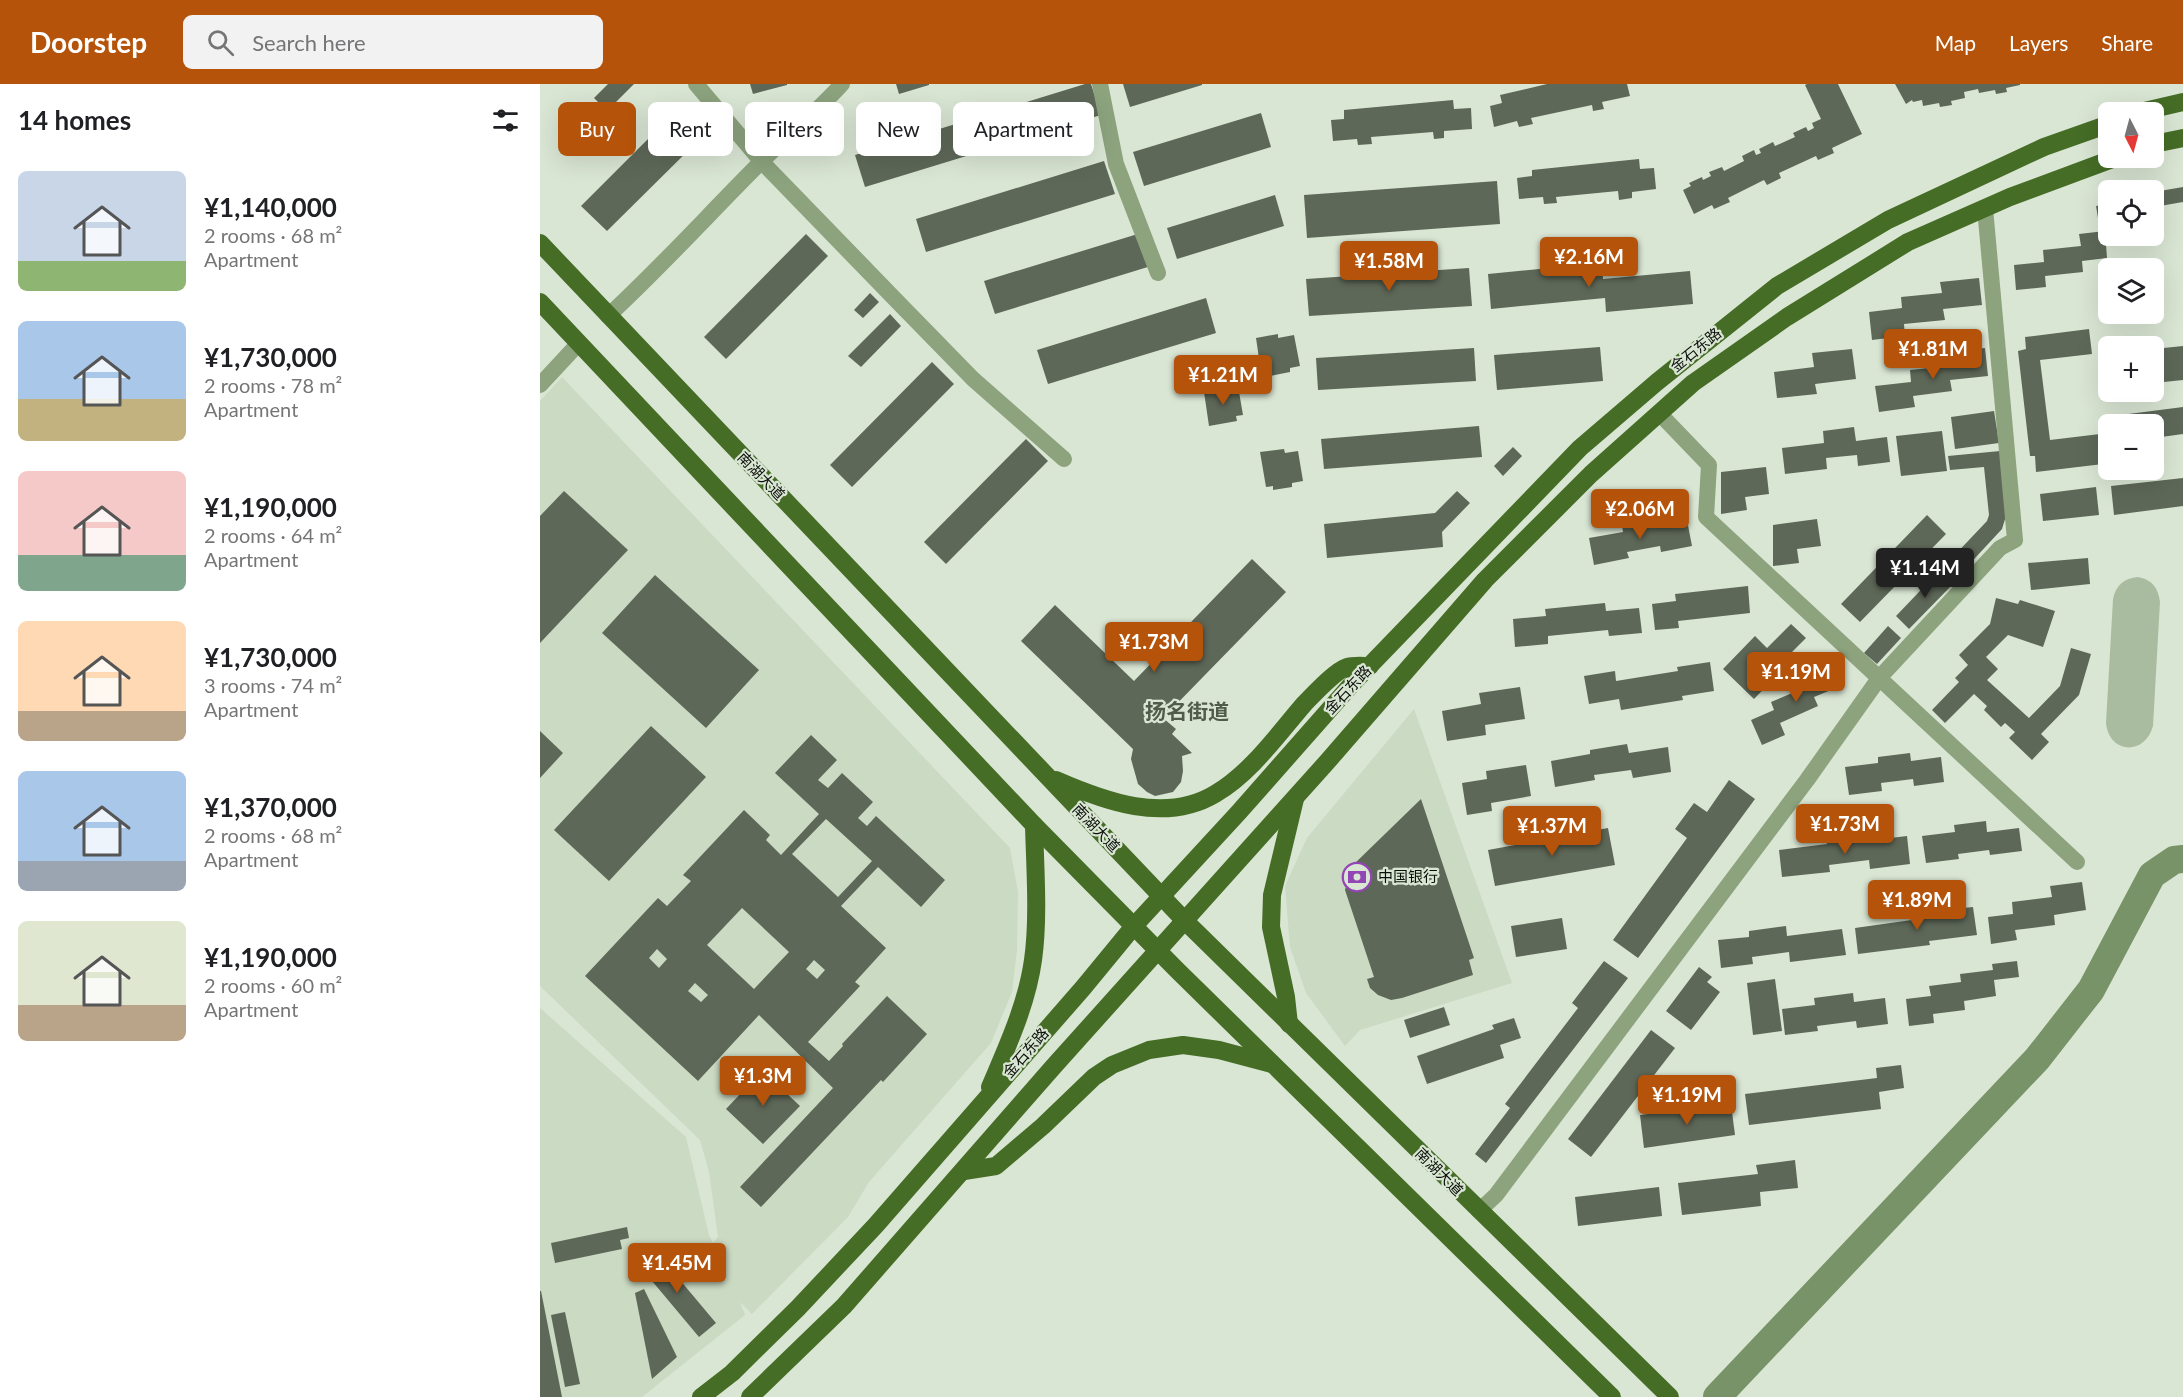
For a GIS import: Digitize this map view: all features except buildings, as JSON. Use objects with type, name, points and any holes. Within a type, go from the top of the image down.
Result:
[{"type":"main road","points":[[2164,106],[2183,102]]},
{"type":"main road","name":"金石东路","points":[[701,1397],[732,1372],[798,1308],[876,1224],[1161,896],[1370,666],[1580,448],[1657,382],[1777,286],[1888,220],[2044,147],[2098,128]]},
{"type":"main road","points":[[2164,142],[2183,138]]},
{"type":"main road","name":"金石东路","points":[[750,1397],[844,1306],[1296,797],[1485,580],[1591,474],[1693,383],[1787,317],[1908,242],[1984,208],[2098,164]]},
{"type":"main road","name":"南湖大道","points":[[540,243],[1185,921],[1670,1397]]},
{"type":"main road","points":[[540,302],[1034,825],[1272,1064],[1612,1397]]},
{"type":"main road","points":[[1047,776],[1082,792],[1108,800],[1137,807],[1177,808],[1214,795],[1242,773],[1319,688],[1347,667],[1370,666]]},
{"type":"main road","points":[[1288,1024],[1286,997],[1271,927],[1272,895],[1296,797]]},
{"type":"main road","points":[[983,1103],[1017,1020],[1033,960],[1034,825]]},
{"type":"main road","points":[[964,1171],[996,1166],[1094,1077],[1112,1065],[1149,1050],[1183,1045],[1219,1050],[1272,1064]]},
{"type":"street","points":[[696,84],[762,162],[973,379],[1064,459]]},
{"type":"street","points":[[608,315],[658,269],[762,162],[817,112],[842,84]]},
{"type":"street","points":[[1100,84],[1116,164],[1158,273]]},
{"type":"street","points":[[1479,1211],[1496,1195],[1807,780],[1881,677],[2000,548],[2015,540],[1984,208]]},
{"type":"street","points":[[540,385],[579,343]]},
{"type":"street","points":[[1659,413],[1709,465],[1706,517],[1881,677],[2076,861]]},
{"type":"shaded area","points":[[562,377],[1010,848],[1018,892],[1017,950],[1012,992],[991,1043],[869,1182],[848,1217],[752,1314],[740,1302],[745,1315],[642,1397],[540,1397],[540,1008],[686,1137],[709,1235],[713,1243],[718,1237],[709,1172],[700,1140],[540,986],[540,401]]},
{"type":"shaded area","points":[[2138,577],[2153,585],[2158,592],[2160,602],[2153,726],[2143,743],[2128,747],[2113,741],[2106,723],[2113,599],[2121,583]]},
{"type":"shaded area","points":[[1414,709],[1512,983],[1360,1030],[1345,1046],[1306,993],[1290,947],[1285,886],[1307,838]]},
{"type":"waterway","points":[[1717,1397],[2037,1059],[2091,990],[2152,875],[2174,860],[2183,859]]},
{"type":"place","name":"中国银行","points":[[1357,877]]},
{"type":"district","name":"扬名街道","points":[[1187,712]]}]
